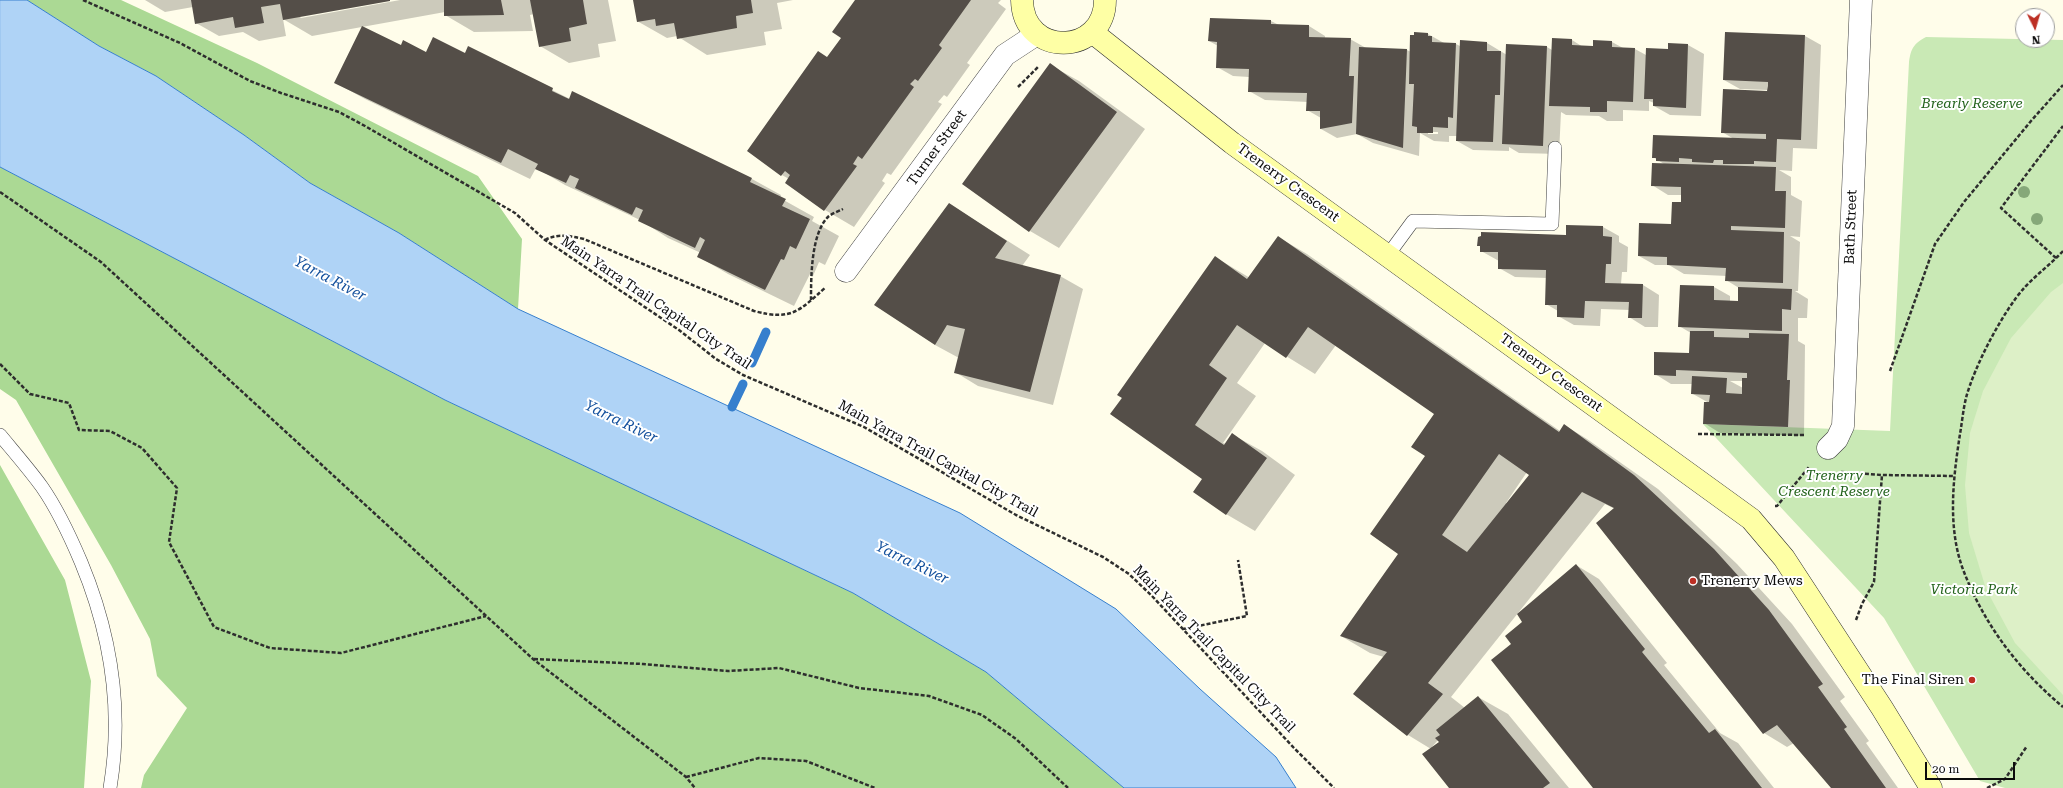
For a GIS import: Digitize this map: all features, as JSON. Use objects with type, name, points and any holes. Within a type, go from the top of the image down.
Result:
[{"type":"street","points":[[1022,0],[1024,14],[1028,25],[1037,34],[1047,40],[1059,43],[1071,43],[1083,39],[1092,32],[1101,21],[1105,8],[1105,0]]},
{"type":"street","name":"Bath Street","points":[[1828,448],[1837,439],[1843,426],[1860,0]]},
{"type":"street","name":"Trenerry Crescent","points":[[1092,32],[1232,143],[1751,519],[1784,558],[1846,651],[1906,745],[1930,788]]},
{"type":"street","name":"Turner Street","points":[[846,271],[1005,55],[1037,34]]},
{"type":"lane","points":[[1388,255],[1412,221],[1552,224],[1555,148]]},
{"type":"lane","points":[[0,434],[42,487],[69,532],[93,590],[109,649],[114,685],[115,761],[110,788]]},
{"type":"path","name":"Main Yarra Trail Capital City Trail","points":[[83,0],[180,43],[250,81],[339,112],[365,126],[489,197],[515,214],[545,240],[679,330],[716,359],[743,375],[864,428],[1016,515],[1103,557],[1129,574],[1183,629],[1294,748],[1334,788]]},
{"type":"path","points":[[1018,87],[1039,66]]},
{"type":"path","points":[[1890,371],[1935,244],[1964,202],[2030,120],[2063,85]]},
{"type":"path","points":[[2056,258],[2001,208],[2063,126]]},
{"type":"path","points":[[0,192],[101,262],[533,659],[686,777],[695,788]]},
{"type":"path","points":[[811,300],[813,256],[821,226],[830,216],[843,209]]},
{"type":"path","points":[[545,240],[553,236],[568,235],[584,239],[754,311],[771,316],[801,310],[846,271]]},
{"type":"path","points":[[2063,251],[2025,287],[2007,312],[1987,347],[1966,398],[1954,476],[1953,525],[1963,571],[1984,616],[2011,657],[2042,690],[2063,707]]},
{"type":"path","points":[[0,364],[30,394],[69,403],[79,430],[110,431],[142,448],[177,488],[169,542],[214,627],[270,648],[341,652],[486,616]]},
{"type":"path","points":[[1698,434],[1809,435]]},
{"type":"path","points":[[1777,506],[1807,469],[1828,448]]},
{"type":"path","points":[[1807,469],[1815,470]]},
{"type":"path","points":[[1837,471],[1882,475],[1954,476]]},
{"type":"path","points":[[1846,651],[1862,604],[1874,582],[1882,475]]},
{"type":"path","points":[[1183,629],[1247,616],[1238,560]]},
{"type":"path","points":[[533,659],[643,664],[728,671],[779,668],[859,688],[929,696],[982,715],[1016,739],[1068,788]]},
{"type":"path","points":[[1987,788],[2005,779],[2027,746]]},
{"type":"path","points":[[686,777],[759,758],[806,761],[875,788]]},
{"type":"green space","points":[[27,0],[121,0],[257,63],[478,176],[522,239],[518,309],[399,233],[310,183],[244,135],[156,76],[99,46]]},
{"type":"green space","name":"Victoria Park","points":[[1926,37],[2015,39],[2015,48],[2055,48],[2055,40],[2063,40],[2063,788],[2005,788],[1980,781],[1884,618],[1703,424],[1890,431],[1909,62],[1913,47]]},
{"type":"green space","points":[[0,167],[445,400],[853,593],[986,672],[1124,788],[141,788],[144,775],[187,708],[157,676],[150,639],[111,565],[16,400],[0,389]]},
{"type":"green space","points":[[2063,283],[2063,695],[2015,643],[1986,589],[1969,533],[1965,485],[1970,433],[1983,391],[2011,338],[2051,292]]},
{"type":"green space","points":[[0,465],[65,580],[91,681],[84,788],[0,788]]},
{"type":"water","name":"Yarra River","points":[[0,0],[27,0],[99,46],[156,76],[244,135],[310,183],[399,233],[518,309],[960,513],[1116,609],[1200,689],[1276,757],[1296,788],[1124,788],[986,672],[853,593],[445,400],[0,167]]},
{"type":"building","points":[[191,0],[390,1],[283,20],[280,4],[261,7],[264,23],[235,28],[233,17],[195,24]]},
{"type":"building","points":[[444,0],[501,0],[504,15],[444,16]]},
{"type":"building","points":[[530,0],[583,0],[587,24],[569,28],[571,41],[539,47]]},
{"type":"building","points":[[633,0],[751,0],[753,13],[736,16],[737,28],[677,39],[674,23],[656,26],[655,19],[637,22]]},
{"type":"building","points":[[855,0],[971,0],[939,45],[942,48],[918,81],[915,79],[910,84],[914,87],[862,159],[858,156],[853,164],[857,166],[824,211],[785,183],[790,175],[785,171],[781,176],[747,151],[818,51],[827,57],[841,38],[832,32]]},
{"type":"building","points":[[1210,18],[1271,20],[1271,24],[1309,25],[1309,37],[1351,38],[1349,76],[1354,76],[1352,123],[1320,129],[1320,111],[1306,111],[1307,93],[1248,92],[1249,69],[1216,68],[1217,42],[1208,41]]},
{"type":"building","points":[[362,26],[401,45],[403,40],[426,52],[433,37],[465,53],[468,46],[553,88],[552,91],[569,99],[572,91],[752,178],[750,182],[786,199],[782,206],[810,219],[796,249],[790,246],[784,260],[781,259],[765,290],[697,257],[705,240],[700,237],[695,248],[638,221],[643,210],[636,207],[632,215],[575,188],[579,179],[570,175],[566,183],[535,169],[538,164],[508,149],[501,163],[334,83]]},
{"type":"building","points":[[1414,32],[1428,33],[1428,36],[1432,36],[1432,42],[1456,43],[1453,118],[1448,117],[1448,128],[1433,127],[1433,133],[1417,133],[1417,127],[1412,126],[1414,84],[1409,84],[1410,35],[1414,35]]},
{"type":"building","points":[[1725,32],[1805,35],[1801,140],[1777,139],[1776,162],[1754,161],[1754,164],[1723,164],[1723,160],[1714,160],[1713,163],[1692,162],[1692,159],[1679,158],[1679,162],[1656,161],[1656,158],[1652,158],[1653,135],[1766,139],[1766,134],[1721,133],[1723,89],[1767,91],[1768,86],[1768,82],[1723,80]]},
{"type":"building","points":[[1552,38],[1572,39],[1572,45],[1593,46],[1593,40],[1612,41],[1612,47],[1635,48],[1633,102],[1607,101],[1607,112],[1590,112],[1590,107],[1549,106]]},
{"type":"building","points":[[1460,40],[1487,42],[1487,51],[1501,51],[1500,95],[1495,95],[1493,142],[1456,141]]},
{"type":"building","points":[[1668,43],[1688,44],[1686,108],[1653,106],[1653,99],[1644,99],[1646,48],[1668,49]]},
{"type":"building","points":[[1506,44],[1547,46],[1543,146],[1502,144]]},
{"type":"building","points":[[1359,47],[1407,49],[1403,148],[1356,134]]},
{"type":"building","points":[[1050,63],[1117,112],[1029,232],[962,184]]},
{"type":"building","points":[[1652,163],[1776,167],[1775,191],[1786,191],[1785,228],[1731,226],[1731,230],[1784,232],[1783,283],[1725,281],[1726,268],[1667,265],[1667,257],[1638,256],[1639,223],[1671,224],[1672,202],[1681,202],[1681,187],[1651,186]]},
{"type":"building","points":[[949,203],[1007,241],[995,258],[1061,275],[1030,392],[954,373],[965,329],[947,325],[935,345],[874,305]]},
{"type":"building","points":[[1566,225],[1603,226],[1603,236],[1612,237],[1611,264],[1606,264],[1605,283],[1643,284],[1642,318],[1628,318],[1629,302],[1585,301],[1584,318],[1557,317],[1557,305],[1545,305],[1546,270],[1498,269],[1498,252],[1480,252],[1480,246],[1477,246],[1478,237],[1481,236],[1481,232],[1566,235]]},
{"type":"building","points":[[1278,236],[1559,432],[1564,424],[1634,475],[1714,549],[1769,610],[1823,684],[1818,687],[1847,727],[1844,729],[1886,788],[1831,788],[1777,725],[1763,734],[1596,523],[1614,508],[1582,492],[1428,683],[1443,694],[1407,736],[1353,694],[1387,652],[1340,636],[1398,554],[1370,534],[1425,456],[1411,447],[1434,414],[1308,327],[1286,358],[1237,325],[1209,365],[1227,378],[1195,425],[1224,445],[1232,433],[1267,458],[1226,515],[1193,492],[1202,479],[1110,414],[1122,398],[1117,395],[1215,256],[1247,279]],"holes":[[[1499,454],[1529,475],[1467,552],[1442,535]]]},
{"type":"building","points":[[1680,285],[1714,286],[1714,300],[1738,301],[1738,287],[1792,289],[1791,310],[1782,309],[1782,331],[1678,327]]},
{"type":"building","points":[[1690,331],[1714,331],[1714,337],[1749,338],[1749,333],[1789,334],[1787,380],[1790,380],[1788,427],[1703,424],[1704,402],[1709,402],[1710,395],[1691,394],[1692,376],[1727,378],[1726,393],[1742,394],[1742,378],[1747,378],[1747,373],[1676,370],[1676,376],[1654,375],[1654,352],[1689,353]]},
{"type":"building","points":[[1576,564],[1645,649],[1642,652],[1709,733],[1715,729],[1762,788],[1593,788],[1491,660],[1511,644],[1505,636],[1522,622],[1517,614]]},
{"type":"building","points":[[1478,696],[1550,783],[1543,788],[1449,788],[1422,754],[1439,742],[1435,738],[1440,735],[1436,730]]},
{"type":"waterway","points":[[752,363],[766,332]]},
{"type":"waterway","points":[[732,407],[743,384]]},
{"type":"place","name":"Trenerry Mews","points":[[1693,581]]},
{"type":"place","name":"The Final Siren","points":[[1972,680]]},
{"type":"park label","name":"Brearly Reserve","points":[[1972,104]]},
{"type":"park label","name":"Trenerry Crescent Reserve","points":[[1834,484]]}]
